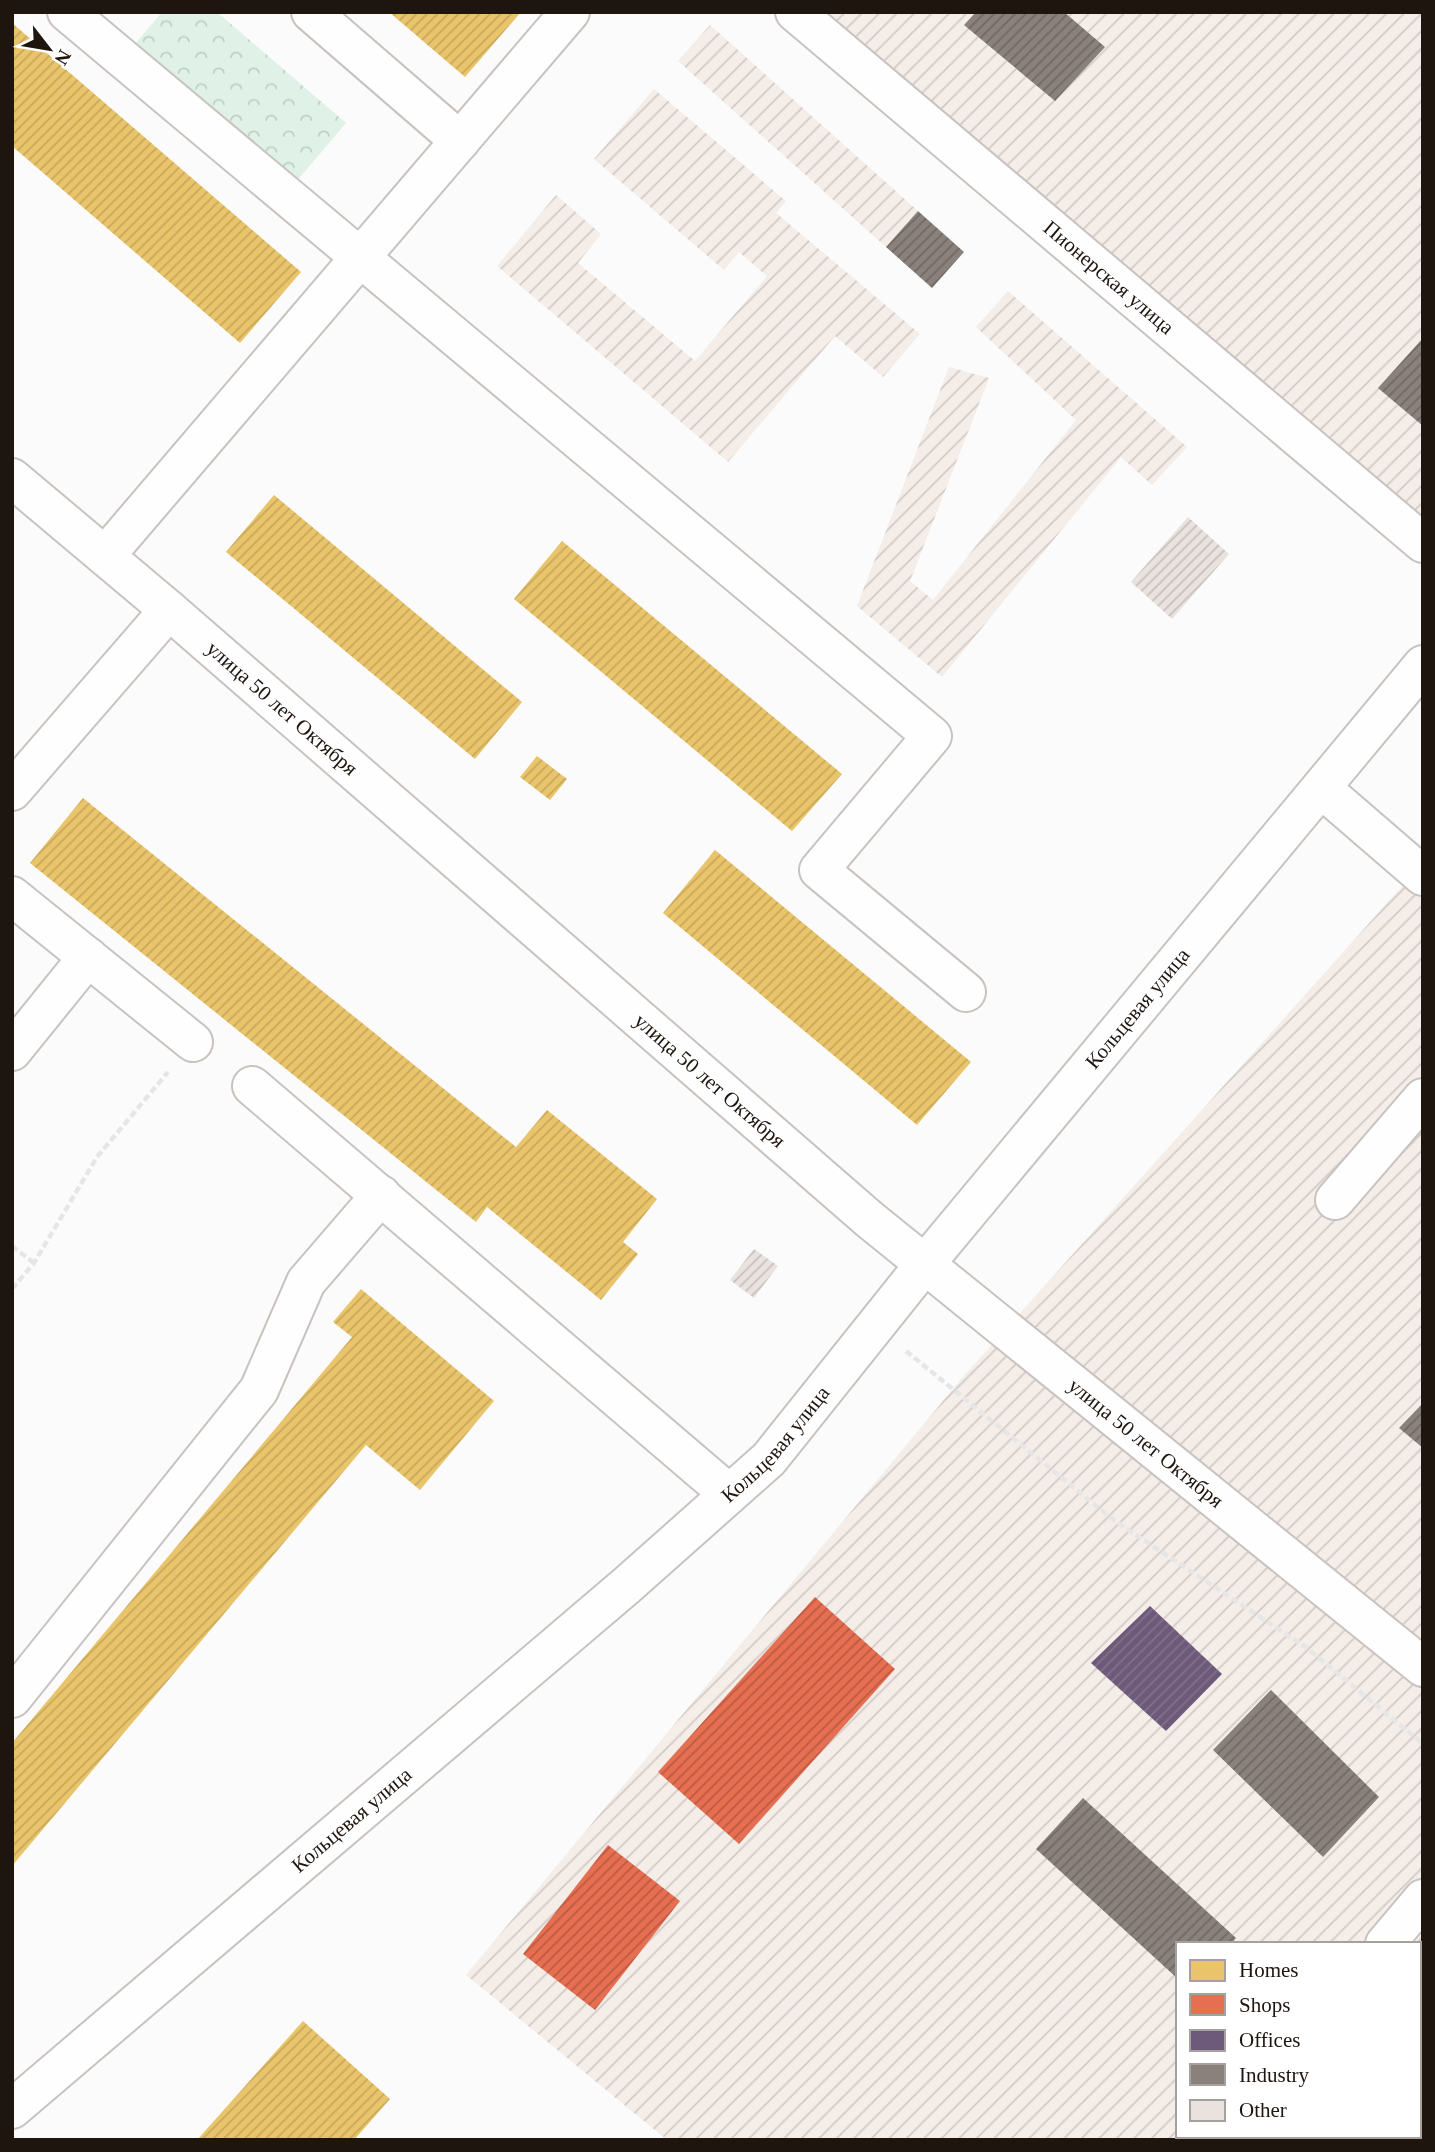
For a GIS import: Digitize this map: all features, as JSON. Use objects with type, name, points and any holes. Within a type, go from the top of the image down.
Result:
[{"type":"street","points":[[67,12],[932,736],[819,870],[966,992]]},
{"type":"street","points":[[311,12],[460,141]]},
{"type":"street","points":[[105,556],[570,12]]},
{"type":"street","name":"Пионерская улица","points":[[795,12],[1423,543]]},
{"type":"street","name":"улица 50 лет Октября","points":[[12,478],[169,610],[924,1265],[1423,1667]]},
{"type":"street","points":[[12,792],[169,610]]},
{"type":"street","name":"Кольцевая улица","points":[[12,2109],[626,1587],[769,1459],[924,1265],[1423,666]]},
{"type":"street","points":[[1321,788],[1423,876]]},
{"type":"street","points":[[12,896],[193,1042]]},
{"type":"street","points":[[12,1051],[88,957]]},
{"type":"street","points":[[252,1086],[729,1493]]},
{"type":"street","points":[[1335,1200],[1423,1098]]},
{"type":"street","points":[[12,1698],[259,1390],[306,1282],[381,1195]]},
{"type":"street","points":[[1387,1942],[1423,1899]]},
{"type":"path","points":[[12,1289],[34,1263],[97,1157],[193,1042]]},
{"type":"path","points":[[12,1246],[34,1263]]},
{"type":"path","points":[[876,1326],[1115,1521],[1307,1648],[1423,1744]]},
{"type":"shaded area","points":[[788,12],[1423,12],[1423,540]]},
{"type":"shaded area","points":[[710,25],[918,211],[886,247],[678,61]]},
{"type":"shaded area","points":[[654,89],[786,201],[776,213],[920,334],[883,377],[835,336],[728,462],[497,266],[556,195],[601,234],[578,263],[695,361],[767,276],[739,252],[724,270],[594,159]]},
{"type":"shaded area","points":[[1008,291],[1187,447],[1152,485],[1121,457],[942,677],[857,606],[949,367],[989,378],[910,581],[933,600],[1076,420],[976,327]]},
{"type":"shaded area","points":[[1423,863],[1423,2140],[667,2140],[466,1975],[962,1378]]},
{"type":"green space","points":[[162,12],[217,12],[346,123],[296,182],[136,43]]},
{"type":"building: Homes","points":[[389,12],[521,12],[465,77]]},
{"type":"building: Homes","points":[[12,23],[301,272],[240,343],[12,146]]},
{"type":"building: Homes","points":[[274,495],[522,702],[475,759],[226,552]]},
{"type":"building: Homes","points":[[562,541],[842,774],[792,831],[514,599]]},
{"type":"building: Homes","points":[[537,756],[567,779],[550,800],[520,777]]},
{"type":"building: Homes","points":[[83,798],[516,1147],[547,1110],[657,1199],[623,1242],[638,1254],[601,1300],[487,1207],[476,1222],[30,863]]},
{"type":"building: Homes","points":[[715,850],[971,1062],[917,1125],[663,913]]},
{"type":"building: Homes","points":[[361,1289],[494,1401],[420,1490],[366,1445],[12,1866],[12,1743],[352,1337],[333,1322]]},
{"type":"building: Homes","points":[[303,2021],[390,2099],[354,2140],[197,2140]]},
{"type":"building: Shops","points":[[815,1597],[895,1669],[739,1844],[658,1772]]},
{"type":"building: Shops","points":[[608,1845],[680,1901],[595,2010],[523,1954]]},
{"type":"building: Offices","points":[[1150,1606],[1222,1674],[1166,1731],[1091,1663]]},
{"type":"building: Industry","points":[[976,12],[1064,12],[1105,47],[1055,101],[964,25]]},
{"type":"building: Industry","points":[[918,211],[964,252],[932,288],[886,247]]},
{"type":"building: Industry","points":[[1423,338],[1423,426],[1378,388]]},
{"type":"building: Industry","points":[[1423,1403],[1423,1448],[1399,1428]]},
{"type":"building: Industry","points":[[1271,1690],[1379,1797],[1323,1857],[1213,1750]]},
{"type":"building: Industry","points":[[1083,1798],[1236,1938],[1233,1942],[1176,1942],[1176,1977],[1036,1849]]},
{"type":"building: Industry","points":[[1421,2028],[1423,2029],[1421,2096]]},
{"type":"building: Industry","points":[[1313,2138],[1386,2138],[1385,2140]]},
{"type":"building: Other","points":[[1188,517],[1229,554],[1172,619],[1131,582]]},
{"type":"building: Other","points":[[754,1249],[778,1266],[754,1298],[730,1280]]}]
